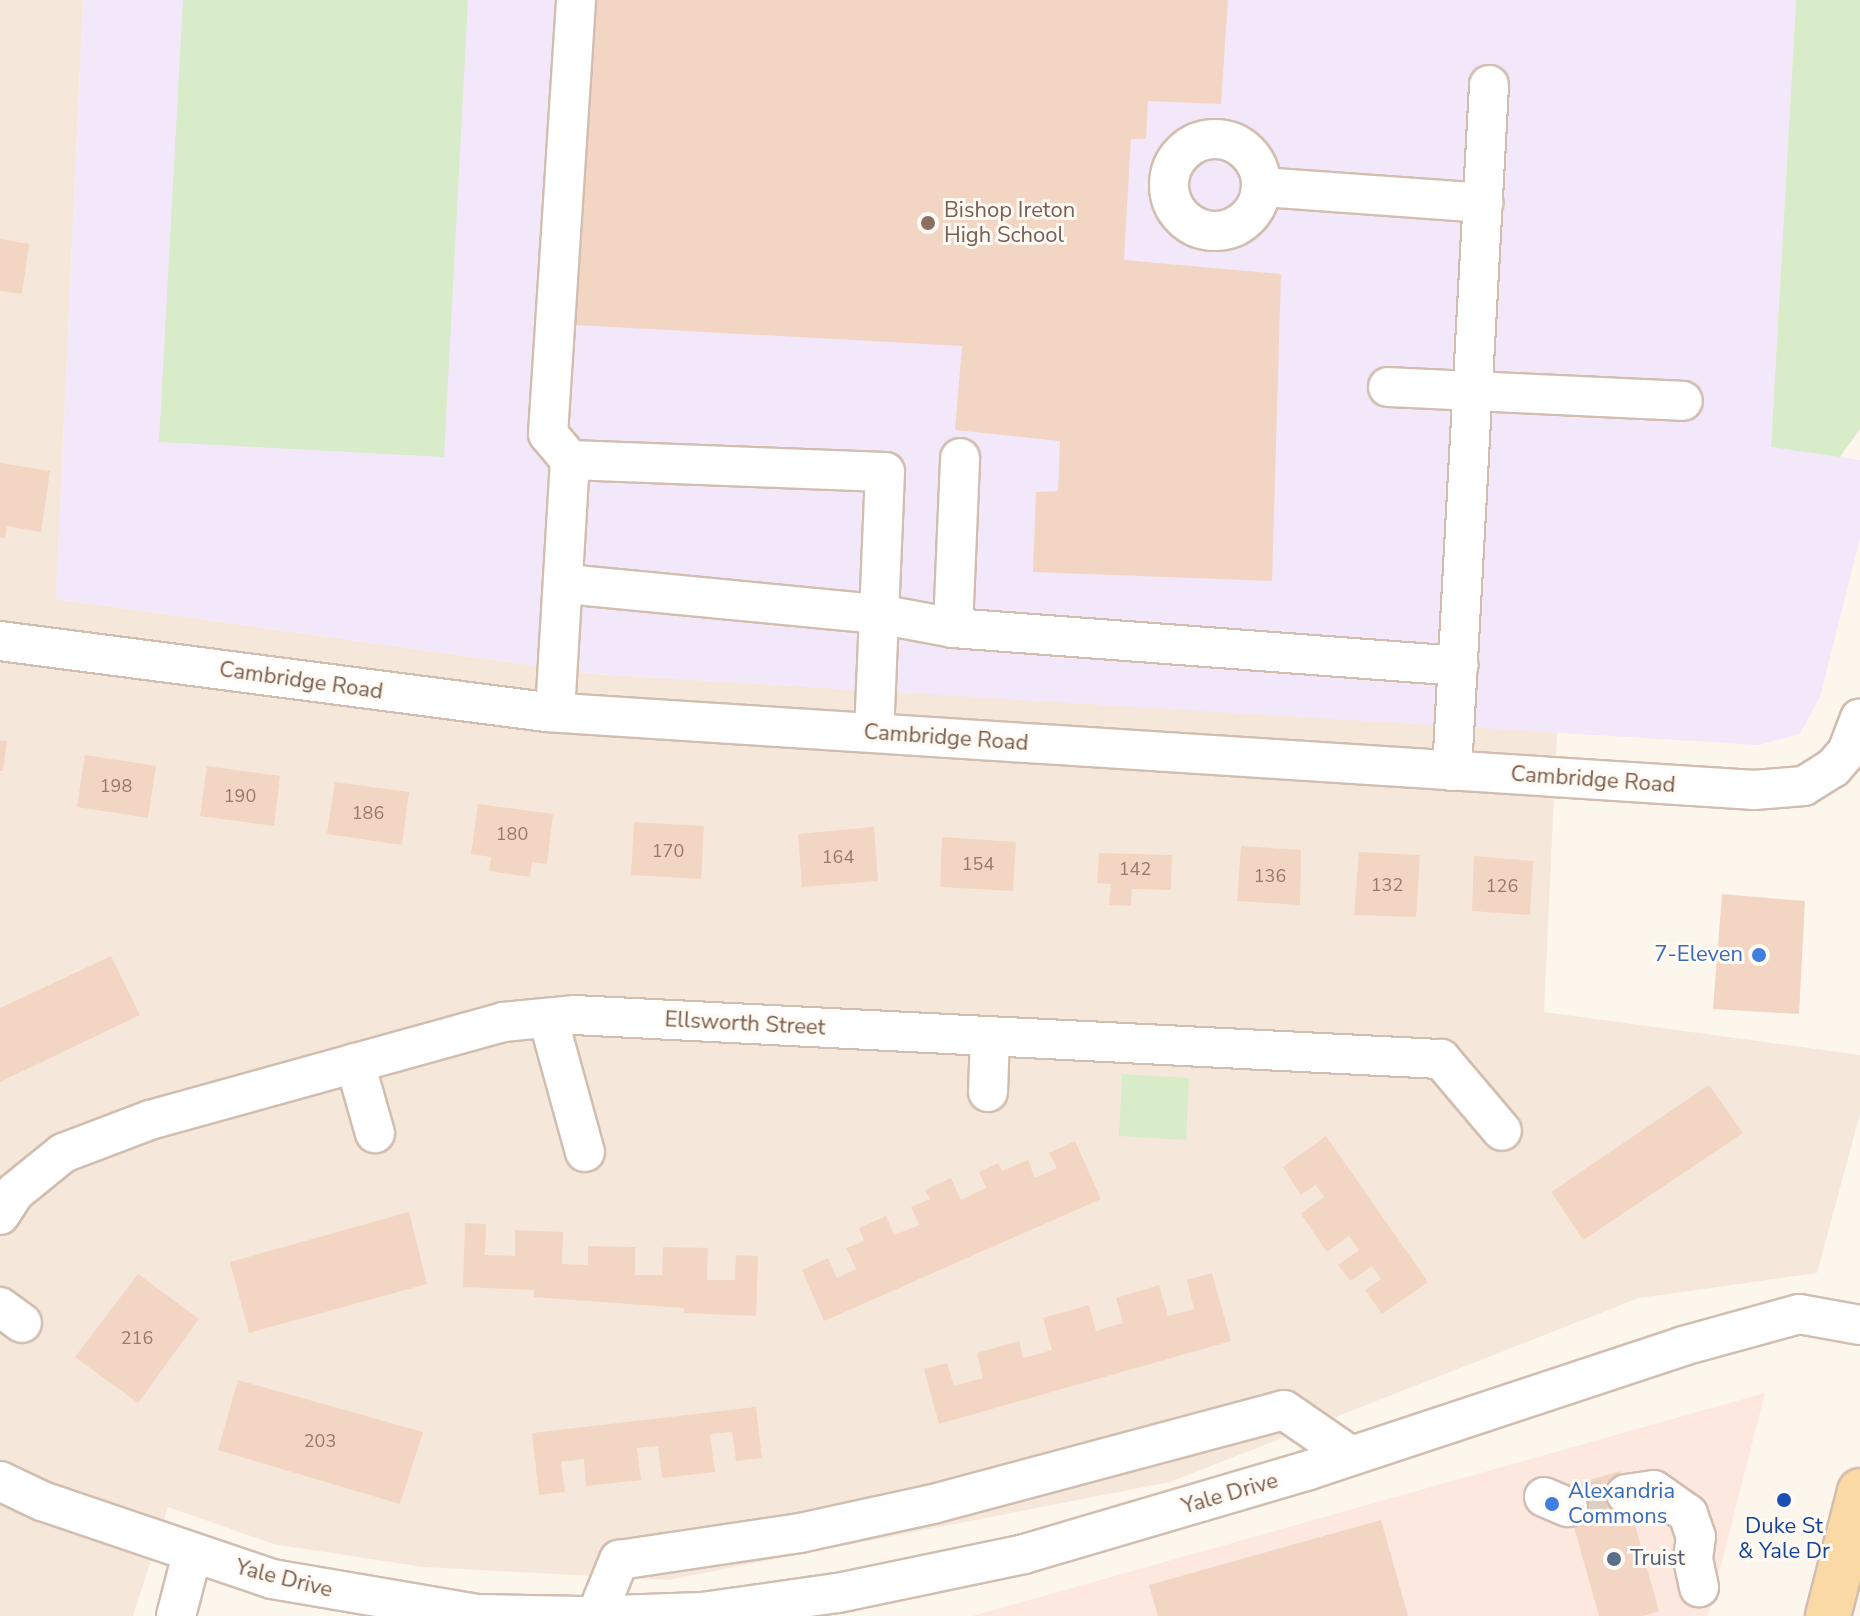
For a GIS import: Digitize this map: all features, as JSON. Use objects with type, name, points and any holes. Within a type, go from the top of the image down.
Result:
[{"type":"main road","points":[[1828,1616],[1858,1506]]},
{"type":"street","points":[[555,712],[566,584],[570,460],[548,434],[576,0]]},
{"type":"street","points":[[1452,771],[1489,85]]},
{"type":"street","points":[[1262,187],[1483,203]]},
{"type":"street","points":[[1388,387],[1683,401]]},
{"type":"street","points":[[953,628],[960,458]]},
{"type":"street","points":[[570,460],[885,472],[874,733]]},
{"type":"street","points":[[566,584],[879,614],[953,628],[1459,666]]},
{"type":"street","name":"Cambridge Road","points":[[0,641],[555,712],[1754,790],[1804,786],[1833,768],[1847,752],[1860,718]]},
{"type":"street","points":[[548,1018],[585,1152]]},
{"type":"street","name":"Ellsworth Street","points":[[0,1215],[15,1192],[63,1153],[150,1120],[503,1022],[548,1018],[1441,1059],[1502,1131]]},
{"type":"street","points":[[988,1092],[990,1036]]},
{"type":"street","points":[[355,1063],[375,1133]]},
{"type":"street","name":"Yale Drive","points":[[0,1481],[192,1554],[272,1579],[365,1598],[477,1614],[596,1616],[702,1612],[778,1602],[993,1561],[1351,1456],[1621,1364],[1799,1314],[1860,1325]]},
{"type":"street","points":[[596,1616],[619,1560],[800,1533],[933,1504],[1284,1410],[1351,1456]]},
{"type":"street","points":[[1626,1494],[1654,1490],[1674,1500],[1688,1514],[1696,1537],[1693,1559],[1699,1587]]},
{"type":"street","points":[[176,1616],[192,1554]]},
{"type":"shaded area","points":[[0,0],[83,0],[56,599],[595,674],[1557,731],[1544,1012],[1860,1055],[1860,1114],[1817,1273],[1639,1298],[1170,1482],[668,1580],[423,1567],[273,1544],[168,1507],[133,1616],[0,1616]]},
{"type":"shaded area","name":"Bishop Ireton High School","points":[[83,0],[1796,0],[1771,446],[1860,460],[1860,538],[1820,697],[1800,734],[1759,745],[595,674],[56,599]]},
{"type":"shaded area","name":"Alexandria Commons","points":[[1765,1393],[1708,1616],[972,1616]]},
{"type":"green space","points":[[183,0],[468,0],[444,457],[159,442]]},
{"type":"green space","points":[[1796,0],[1860,0],[1860,429],[1840,457],[1771,447]]},
{"type":"green space","points":[[1122,1074],[1189,1078],[1186,1140],[1119,1136]]},
{"type":"building","points":[[597,0],[1228,0],[1221,104],[1148,101],[1146,139],[1131,139],[1124,260],[1281,274],[1272,581],[1033,572],[1036,492],[1058,491],[1060,441],[955,430],[962,346],[576,325]]},
{"type":"building","points":[[0,239],[29,244],[22,294],[0,291]]},
{"type":"building","points":[[0,463],[50,471],[41,532],[7,526],[5,538],[0,538]]},
{"type":"building","points":[[0,740],[7,741],[3,771],[0,771]]},
{"type":"building","points":[[85,755],[156,766],[148,818],[77,807]]},
{"type":"building","points":[[207,766],[280,776],[274,826],[200,816]]},
{"type":"building","points":[[335,782],[409,792],[402,845],[327,834]]},
{"type":"building","points":[[478,804],[553,814],[547,864],[532,862],[530,877],[489,871],[491,857],[471,854]]},
{"type":"building","points":[[634,822],[704,826],[701,879],[631,875]]},
{"type":"building","points":[[874,827],[878,881],[802,887],[798,834]]},
{"type":"building","points":[[942,837],[1016,842],[1013,891],[940,887]]},
{"type":"building","points":[[1241,846],[1301,850],[1300,905],[1237,901]]},
{"type":"building","points":[[1359,852],[1420,855],[1416,917],[1354,915]]},
{"type":"building","points":[[1099,853],[1172,855],[1171,890],[1132,889],[1131,906],[1109,905],[1111,884],[1097,883]]},
{"type":"building","points":[[1474,856],[1533,861],[1530,915],[1472,911]]},
{"type":"building","name":"7-Eleven","points":[[1722,894],[1805,901],[1799,1014],[1713,1009]]},
{"type":"building","points":[[111,956],[140,1015],[0,1082],[0,1008]]},
{"type":"building","points":[[1709,1085],[1743,1133],[1583,1240],[1551,1192]]},
{"type":"building","points":[[1326,1136],[1428,1282],[1382,1314],[1365,1290],[1381,1279],[1372,1266],[1350,1281],[1338,1265],[1359,1250],[1349,1236],[1327,1252],[1301,1214],[1324,1197],[1316,1185],[1301,1195],[1283,1167]]},
{"type":"building","points":[[1075,1141],[1101,1199],[824,1321],[802,1270],[828,1258],[837,1278],[856,1269],[846,1248],[864,1241],[859,1228],[886,1216],[894,1235],[919,1225],[911,1207],[930,1199],[925,1190],[951,1178],[961,1200],[986,1188],[979,1172],[998,1163],[1002,1171],[1028,1160],[1035,1178],[1057,1168],[1049,1153]]},
{"type":"building","points":[[409,1212],[427,1284],[249,1333],[230,1262]]},
{"type":"building","points":[[465,1223],[486,1224],[485,1255],[515,1256],[515,1230],[563,1232],[562,1264],[588,1265],[588,1246],[635,1247],[635,1275],[662,1275],[663,1247],[708,1248],[707,1280],[735,1280],[736,1255],[758,1256],[756,1316],[684,1313],[684,1308],[534,1297],[534,1290],[463,1287]]},
{"type":"building","points":[[1212,1273],[1231,1341],[939,1424],[924,1369],[947,1363],[954,1386],[983,1378],[977,1353],[1019,1341],[1023,1358],[1052,1350],[1043,1318],[1089,1305],[1096,1331],[1123,1323],[1116,1298],[1159,1285],[1168,1316],[1194,1309],[1187,1280]]},
{"type":"building","points":[[138,1274],[199,1319],[138,1403],[75,1357]]},
{"type":"building","points":[[238,1380],[423,1432],[400,1504],[218,1450]]},
{"type":"building","points":[[756,1407],[762,1458],[736,1461],[732,1432],[710,1434],[715,1472],[662,1478],[658,1446],[637,1448],[641,1480],[586,1486],[584,1459],[561,1462],[565,1492],[539,1495],[532,1433]]},
{"type":"building","name":"Truist","points":[[1620,1471],[1659,1611],[1643,1616],[1599,1616],[1563,1488]]},
{"type":"building","points":[[1381,1520],[1408,1616],[1158,1616],[1149,1585]]},
{"type":"tunnel","points":[[1568,1507],[1626,1494]]},
{"type":"place","name":"Bishop Ireton High School","points":[[928,223]]},
{"type":"place","name":"7-Eleven","points":[[1759,955]]},
{"type":"place","name":"Duke St & Yale Dr","points":[[1784,1500]]},
{"type":"place","name":"Alexandria Commons","points":[[1552,1504]]},
{"type":"place","name":"Truist","points":[[1614,1559]]}]
